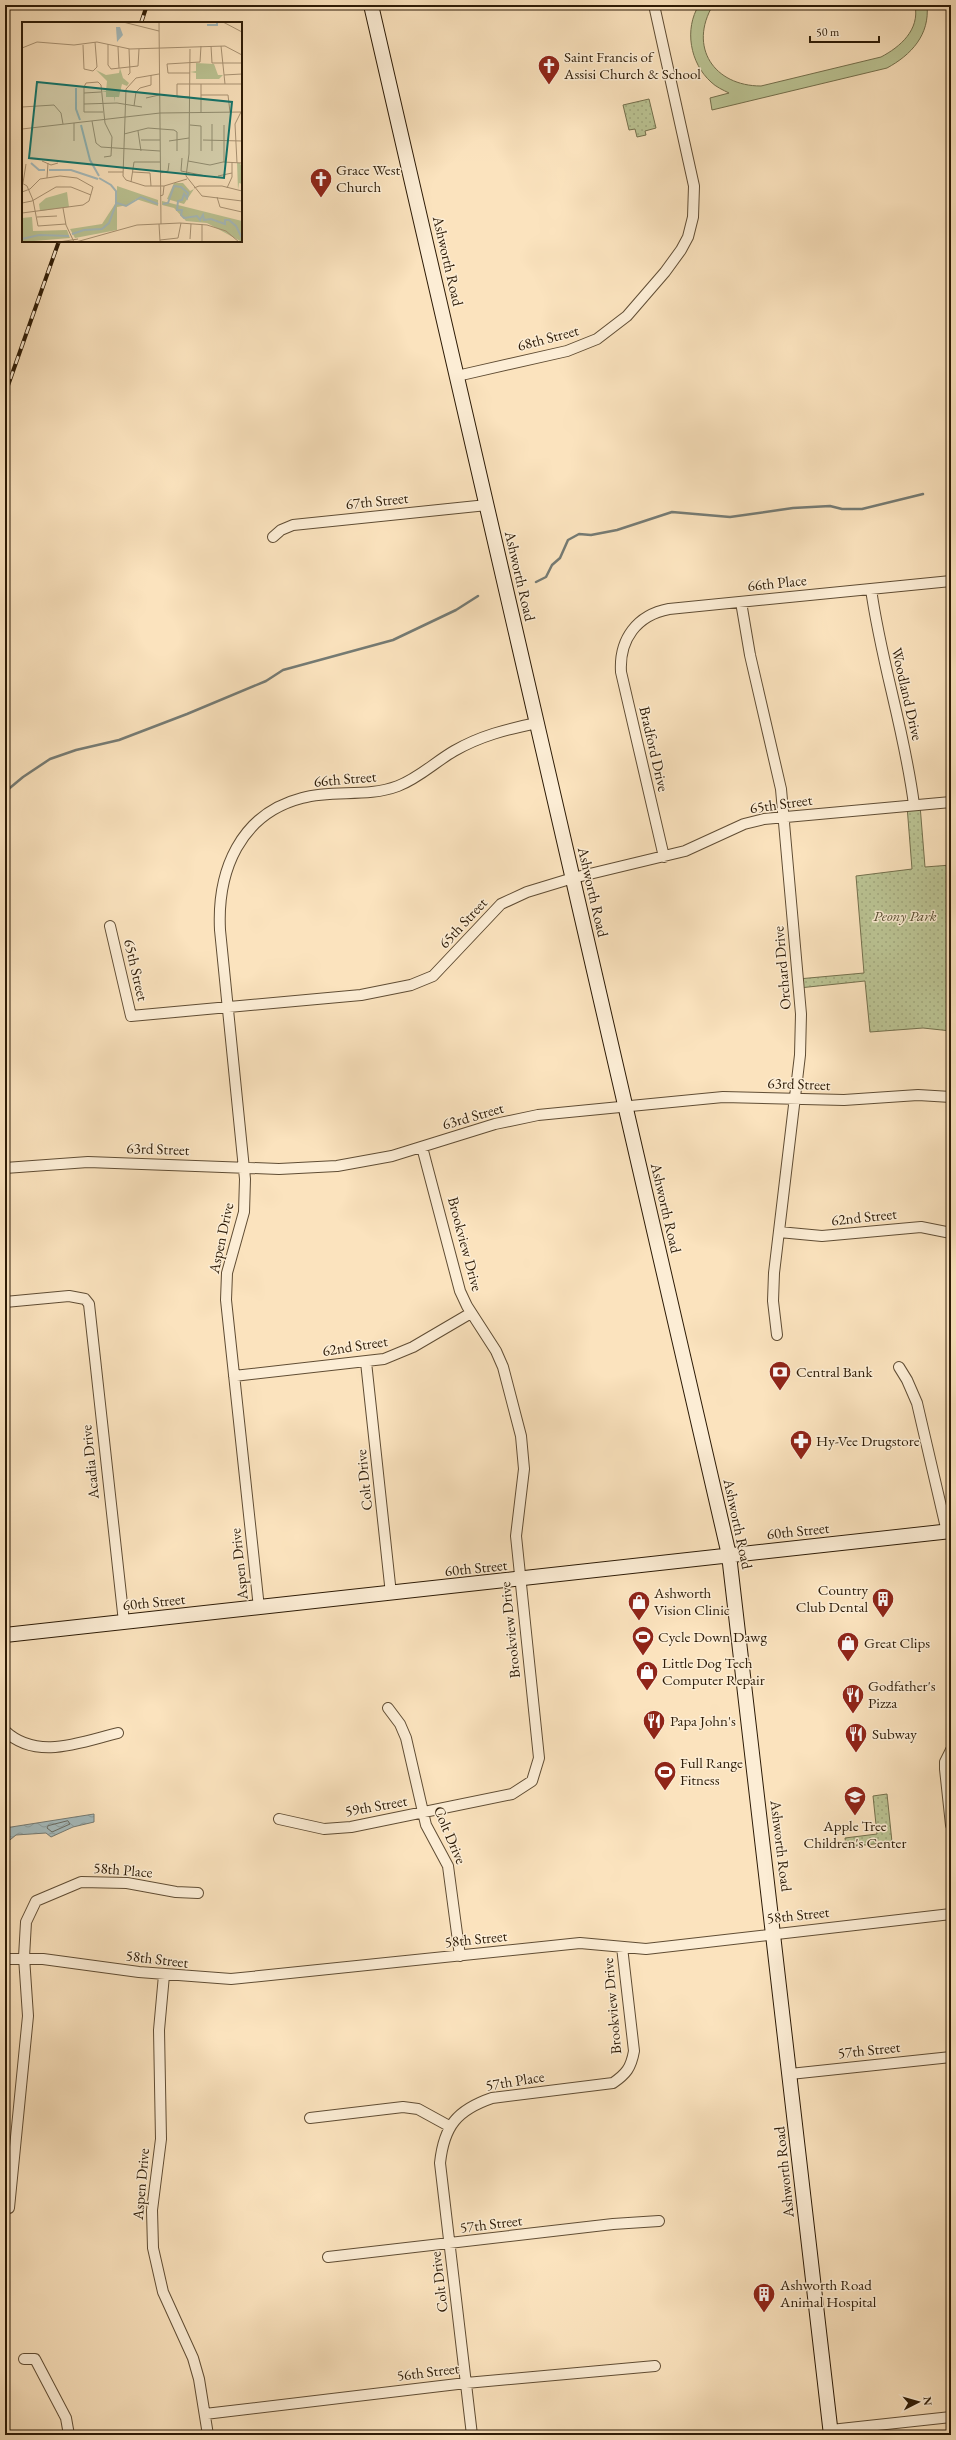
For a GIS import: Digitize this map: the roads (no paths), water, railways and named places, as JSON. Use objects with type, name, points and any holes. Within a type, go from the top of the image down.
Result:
[{"type":"main road","name":"Ashworth Road","points":[[371,5],[729,1555],[831,2432]]},
{"type":"main road","name":"60th Street","points":[[5,1635],[392,1594],[729,1555],[949,1532]]},
{"type":"street","name":"68th Street","points":[[457,376],[567,351],[597,339],[627,316],[665,272],[681,250],[688,237],[693,217],[694,186],[691,165],[654,5]]},
{"type":"street","name":"67th Street","points":[[273,537],[281,530],[293,525],[487,505]]},
{"type":"street","name":"66th Place","points":[[623,648],[631,631],[639,622],[658,611],[951,581]]},
{"type":"street","name":"Woodland Drive","points":[[871,589],[879,635],[909,768],[914,805]]},
{"type":"street","name":"Orchard Drive","points":[[741,602],[750,655],[781,790],[802,1035],[773,1289],[777,1334]]},
{"type":"street","name":"Bradford Drive","points":[[623,648],[621,672],[664,857]]},
{"type":"street","name":"66th Street","points":[[224,875],[240,841],[252,827],[274,810],[302,798],[337,794],[368,794],[390,789],[409,781],[454,751],[484,736],[537,723]]},
{"type":"street","name":"65th Street","points":[[110,926],[131,1016],[361,996],[412,985],[433,976],[501,904],[527,892],[573,878],[685,851],[744,824],[784,816],[951,802]]},
{"type":"street","name":"Aspen Drive","points":[[224,875],[219,904],[244,1167],[244,1212],[227,1273],[226,1300],[259,1608]]},
{"type":"street","name":"63rd Street","points":[[5,1168],[88,1162],[279,1169],[337,1166],[366,1162],[515,1119],[723,1097],[844,1100],[918,1095],[951,1097]]},
{"type":"street","name":"Brookview Drive","points":[[422,1147],[457,1280],[471,1314],[487,1335],[503,1367],[521,1436],[524,1469],[516,1536],[539,1758],[532,1781],[512,1794],[502,1796]]},
{"type":"street","name":"62nd Street","points":[[779,1232],[822,1236],[921,1227],[951,1233]]},
{"type":"street","name":"Acadia Drive","points":[[5,1302],[70,1296],[85,1299],[90,1310],[124,1622]]},
{"type":"street","name":"62nd Street","points":[[234,1376],[366,1362],[401,1354],[471,1314]]},
{"type":"street","name":"Colt Drive","points":[[366,1362],[392,1594]]},
{"type":"street","points":[[899,1368],[908,1380],[917,1403],[949,1532]]},
{"type":"street","name":"Colt Drive","points":[[388,1708],[400,1724],[406,1738],[426,1826],[448,1866],[460,1956]]},
{"type":"street","points":[[5,1731],[26,1744],[50,1748],[118,1733]]},
{"type":"street","points":[[951,1750],[947,1755],[945,1769],[951,1825]]},
{"type":"street","name":"59th Street","points":[[279,1819],[324,1829],[351,1827],[502,1796]]},
{"type":"street","name":"58th Place","points":[[10,2208],[28,2016],[24,1957],[26,1922],[36,1901],[81,1882],[127,1883],[176,1892],[198,1892]]},
{"type":"street","name":"58th Street","points":[[5,1959],[24,1957],[193,1978],[246,1978],[580,1943],[646,1949],[774,1933],[951,1914]]},
{"type":"street","name":"Brookview Drive","points":[[618,2080],[631,2067],[634,2052],[622,1947]]},
{"type":"street","name":"Aspen Drive","points":[[164,1975],[159,2030],[161,2139],[152,2210],[153,2248],[163,2292],[193,2358],[208,2435]]},
{"type":"street","name":"57th Street","points":[[790,2074],[951,2057]]},
{"type":"street","name":"57th Place","points":[[449,2126],[475,2104],[492,2098],[613,2083],[618,2080]]},
{"type":"street","points":[[310,2118],[403,2107],[418,2109],[449,2126]]},
{"type":"street","name":"Colt Drive","points":[[449,2126],[442,2149],[440,2163],[472,2435]]},
{"type":"street","name":"57th Street","points":[[328,2257],[613,2224],[659,2221]]},
{"type":"street","points":[[24,2358],[34,2359],[66,2418],[69,2435]]},
{"type":"street","name":"56th Street","points":[[205,2414],[466,2383],[655,2366]]},
{"type":"street","points":[[831,2432],[951,2417]]},
{"type":"water","points":[[5,5],[82,5],[82,6],[43,9]]},
{"type":"water","points":[[94,1814],[94,1822],[73,1827],[51,1837],[46,1833],[16,1835],[5,1844],[5,1828]]},
{"type":"waterway","points":[[536,582],[546,577],[552,565],[560,558],[568,540],[579,534],[591,535],[617,530],[672,512],[730,517],[793,508],[830,506],[842,509],[862,509],[923,494]]},
{"type":"waterway","points":[[5,792],[23,777],[50,759],[76,750],[119,740],[266,681],[283,670],[393,640],[456,610],[478,596]]},
{"type":"railway","points":[[141,22],[147,5]]},
{"type":"railway","points":[[5,394],[59,242]]},
{"type":"place","name":"Saint Francis of Assisi Church & School","points":[[549,86]]},
{"type":"place","name":"Grace West Church","points":[[321,198]]},
{"type":"place","name":"Central Bank","points":[[780,1392]]},
{"type":"place","name":"Hy-Vee Drugstore","points":[[801,1460]]},
{"type":"place","name":"Country Club Dental","points":[[883,1618]]},
{"type":"place","name":"Ashworth Vision Clinic","points":[[639,1622]]},
{"type":"place","name":"Cycle Down Dawg","points":[[643,1656]]},
{"type":"place","name":"Great Clips","points":[[848,1662]]},
{"type":"place","name":"Little Dog Tech Computer Repair","points":[[647,1692]]},
{"type":"place","name":"Godfather's Pizza","points":[[853,1714]]},
{"type":"place","name":"Papa John's","points":[[654,1740]]},
{"type":"place","name":"Subway","points":[[856,1754]]},
{"type":"place","name":"Full Range Fitness","points":[[665,1792]]},
{"type":"place","name":"Apple Tree Children's Center","points":[[855,1816]]},
{"type":"place","name":"Ashworth Road Animal Hospital","points":[[764,2314]]},
{"type":"park label","name":"Peony Park","points":[[905,916]]}]
